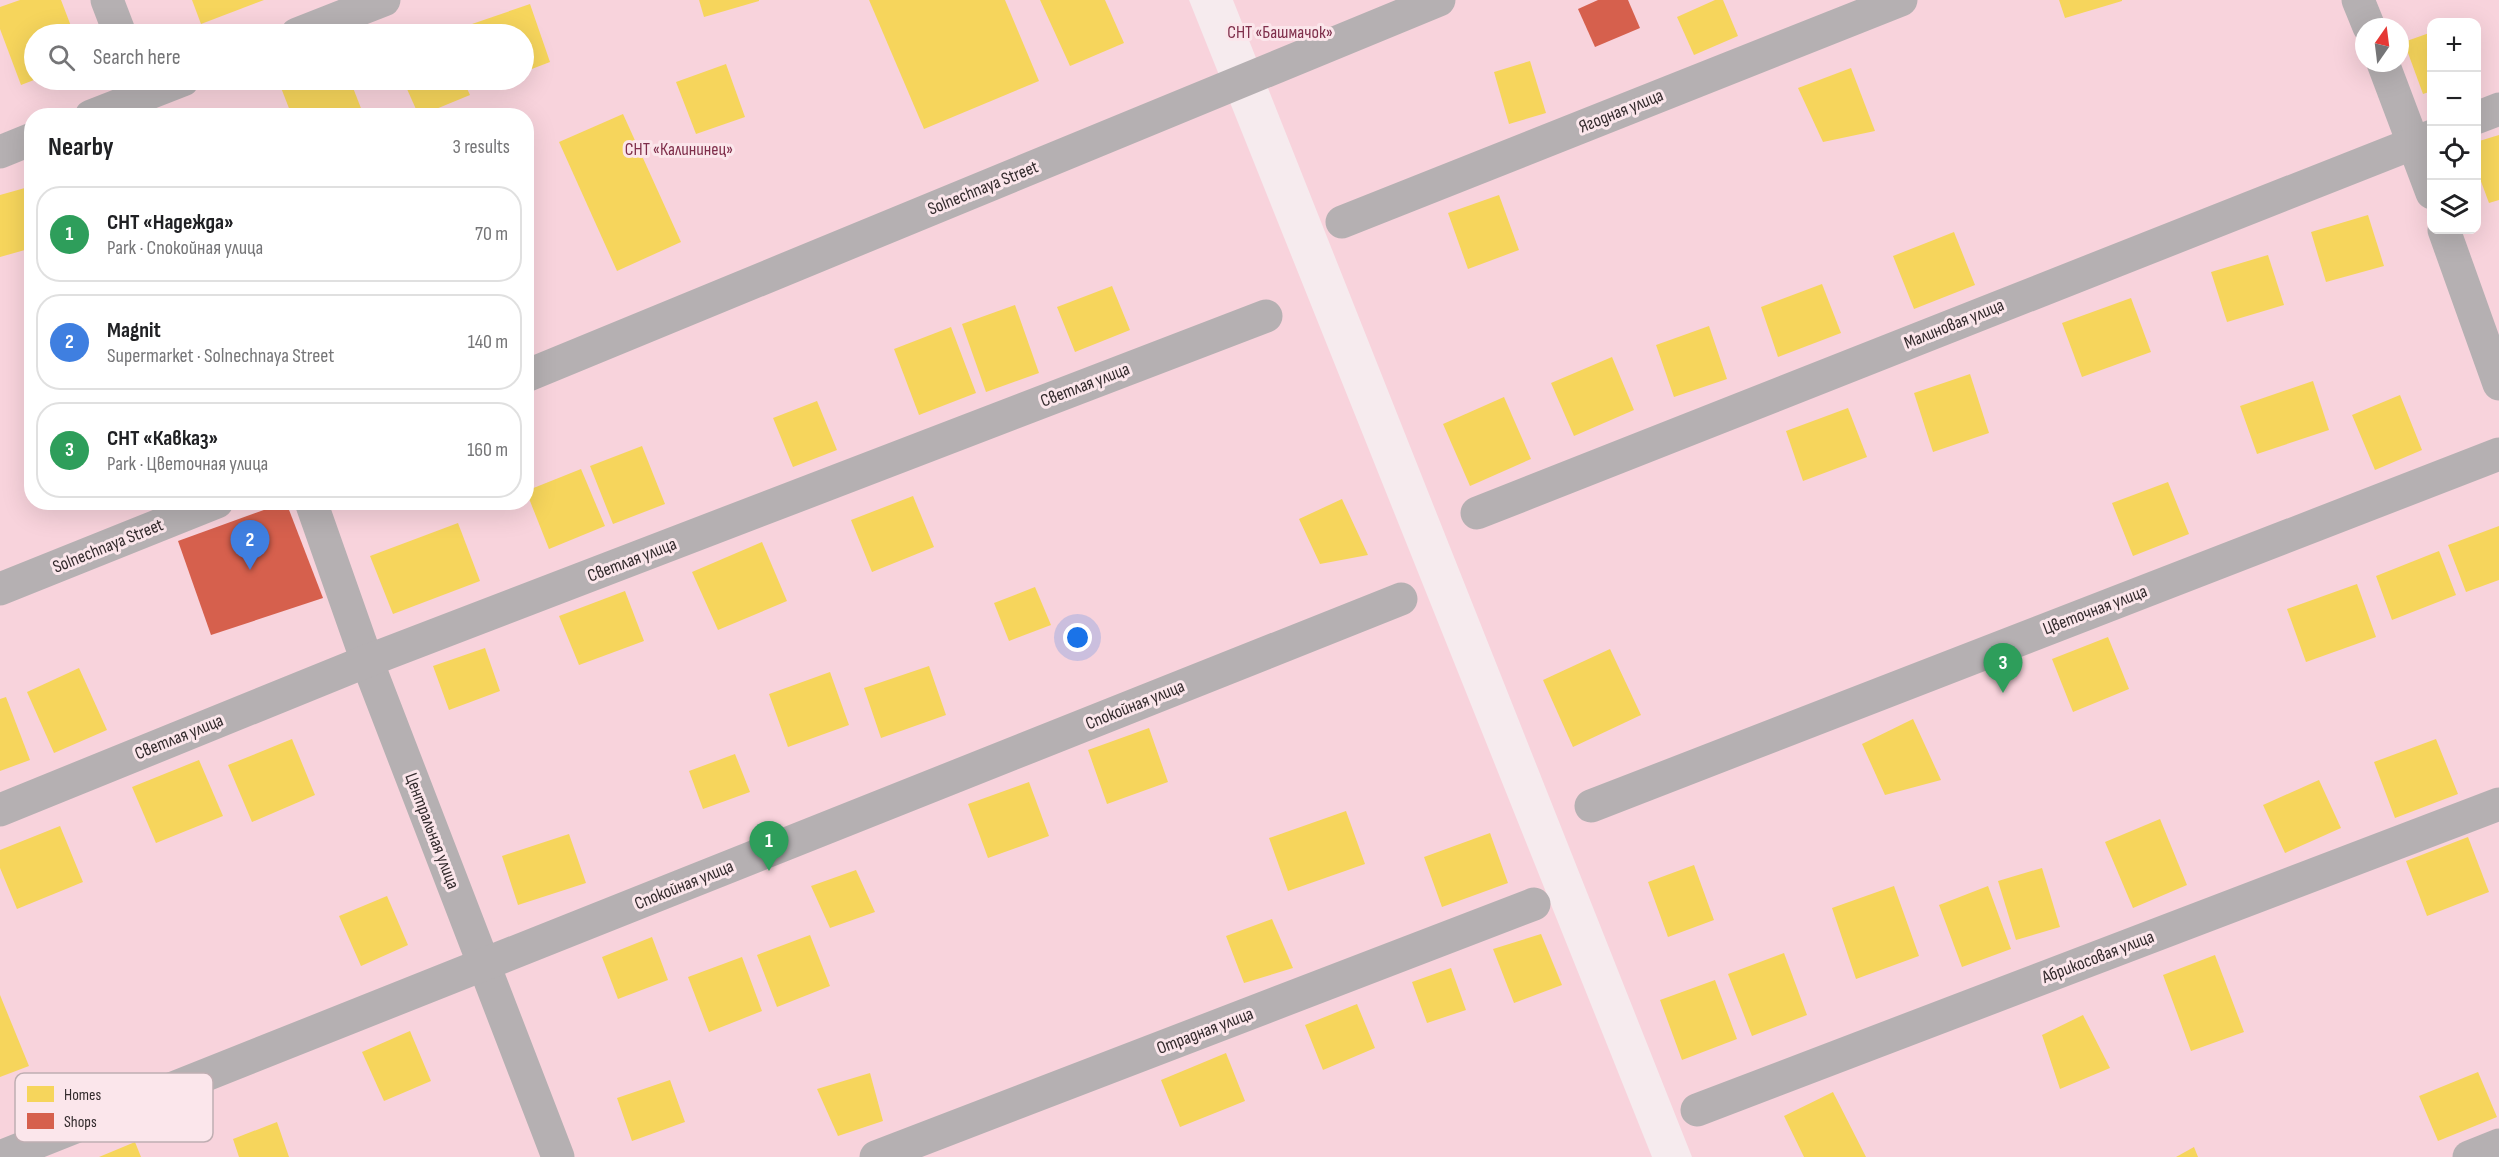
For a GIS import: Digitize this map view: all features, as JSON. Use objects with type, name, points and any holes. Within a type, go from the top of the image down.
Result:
[{"type":"street","points":[[106,0],[116,24]]},
{"type":"street","points":[[323,24],[384,0]]},
{"type":"street","name":"Solnechnaya Street","points":[[534,373],[1439,0]]},
{"type":"street","name":"Ягодная улица","points":[[1342,222],[1901,0]]},
{"type":"street","points":[[2358,0],[2365,18]]},
{"type":"street","points":[[2388,72],[2423,139],[2430,180]]},
{"type":"street","points":[[114,108],[161,90]]},
{"type":"street","points":[[2481,116],[2499,110]]},
{"type":"street","name":"Малиновая улица","points":[[1477,513],[2423,139]]},
{"type":"street","points":[[0,152],[24,142]]},
{"type":"street","points":[[2445,234],[2499,384]]},
{"type":"street","name":"Светлая улица","points":[[0,810],[367,661],[1266,316]]},
{"type":"street","name":"Цветочная улица","points":[[1591,806],[2499,454]]},
{"type":"street","name":"Solnechnaya Street","points":[[0,589],[197,510]]},
{"type":"street","name":"Центральная улица","points":[[314,510],[367,661],[558,1157]]},
{"type":"street","name":"Спокойная улица","points":[[211,1073],[1401,598]]},
{"type":"street","name":"Абрикосовая улица","points":[[1697,1110],[2499,804]]},
{"type":"street","name":"Отрадная улица","points":[[876,1157],[1534,904]]},
{"type":"street","name":"Спокойная улица","points":[[0,1157],[38,1142]]},
{"type":"street","points":[[2469,1157],[2499,1145]]},
{"type":"green space","name":"СНТ «Калининец»","points":[[0,0],[1189,0],[1652,1157],[0,1157]]},
{"type":"green space","name":"СНТ «Башмачок»","points":[[1233,0],[2499,0],[2499,1157],[1692,1157]]},
{"type":"building: Homes","points":[[20,0],[61,0],[70,24],[24,24],[24,84],[21,85],[0,29],[0,7]]},
{"type":"building: Homes","points":[[192,0],[264,0],[201,24]]},
{"type":"building: Homes","points":[[699,0],[759,0],[759,1],[704,17]]},
{"type":"building: Homes","points":[[869,0],[1005,0],[1039,81],[924,129]]},
{"type":"building: Homes","points":[[1040,0],[1105,0],[1124,43],[1070,66]]},
{"type":"building: Homes","points":[[1715,0],[1723,0],[1738,36],[1694,55],[1677,17]]},
{"type":"building: Homes","points":[[2059,0],[2122,0],[2122,1],[2065,18]]},
{"type":"building: Homes","points":[[530,4],[550,62],[534,68],[534,24],[472,24]]},
{"type":"building: Homes","points":[[2427,34],[2427,93],[2423,94],[2409,56],[2409,40]]},
{"type":"building: Homes","points":[[1530,61],[1546,113],[1509,124],[1494,72]]},
{"type":"building: Homes","points":[[726,64],[745,117],[696,134],[676,82]]},
{"type":"building: Homes","points":[[1851,68],[1875,131],[1823,142],[1798,88]]},
{"type":"building: Homes","points":[[282,90],[354,90],[361,108],[289,108]]},
{"type":"building: Homes","points":[[407,90],[468,90],[470,95],[438,108],[415,108]]},
{"type":"building: Homes","points":[[623,114],[681,242],[617,271],[559,142]]},
{"type":"building: Homes","points":[[2499,135],[2499,200],[2489,203],[2481,181],[2481,140]]},
{"type":"building: Homes","points":[[24,188],[24,250],[0,257],[0,195]]},
{"type":"building: Homes","points":[[1499,195],[1519,250],[1468,269],[1448,213]]},
{"type":"building: Homes","points":[[2368,215],[2384,266],[2326,282],[2311,232]]},
{"type":"building: Homes","points":[[1954,232],[1975,285],[1914,309],[1893,256]]},
{"type":"building: Homes","points":[[2268,255],[2284,305],[2227,322],[2211,272]]},
{"type":"building: Homes","points":[[1822,284],[1841,333],[1778,357],[1761,307]]},
{"type":"building: Homes","points":[[1112,286],[1130,330],[1075,352],[1057,307]]},
{"type":"building: Homes","points":[[2131,298],[2151,352],[2082,377],[2062,323]]},
{"type":"building: Homes","points":[[1015,305],[1039,373],[986,392],[962,324]]},
{"type":"building: Homes","points":[[1709,326],[1727,379],[1674,397],[1656,345]]},
{"type":"building: Homes","points":[[951,327],[976,393],[919,415],[894,349]]},
{"type":"building: Homes","points":[[1612,357],[1634,410],[1574,436],[1551,383]]},
{"type":"building: Homes","points":[[1970,374],[1989,433],[1933,452],[1914,393]]},
{"type":"building: Homes","points":[[2313,381],[2329,430],[2257,454],[2240,406]]},
{"type":"building: Homes","points":[[2400,395],[2422,450],[2375,470],[2352,415]]},
{"type":"building: Homes","points":[[1504,397],[1531,459],[1470,486],[1443,424]]},
{"type":"building: Homes","points":[[817,401],[837,450],[793,467],[773,418]]},
{"type":"building: Homes","points":[[1848,408],[1867,457],[1803,481],[1786,431]]},
{"type":"building: Homes","points":[[642,446],[665,504],[613,524],[590,466]]},
{"type":"building: Homes","points":[[581,469],[605,526],[549,549],[534,510],[534,488]]},
{"type":"building: Homes","points":[[2168,482],[2189,534],[2133,556],[2112,503]]},
{"type":"building: Homes","points":[[913,496],[934,547],[872,572],[851,520]]},
{"type":"building: Homes","points":[[1342,499],[1368,555],[1320,564],[1299,519]]},
{"type":"building: Homes","points":[[458,523],[480,581],[393,614],[370,556]]},
{"type":"building: Homes","points":[[2499,526],[2499,580],[2466,592],[2448,545]]},
{"type":"building: Homes","points":[[762,542],[787,601],[718,630],[692,572]]},
{"type":"building: Homes","points":[[2439,551],[2456,595],[2392,620],[2376,576]]},
{"type":"building: Homes","points":[[2357,584],[2376,637],[2306,662],[2287,609]]},
{"type":"building: Homes","points":[[1035,587],[1051,625],[1009,641],[994,603]]},
{"type":"building: Homes","points":[[625,591],[644,641],[579,665],[559,616]]},
{"type":"building: Homes","points":[[2108,637],[2129,689],[2073,712],[2052,659]]},
{"type":"building: Homes","points":[[485,648],[500,691],[449,710],[433,666]]},
{"type":"building: Homes","points":[[1610,649],[1641,715],[1573,747],[1543,680]]},
{"type":"building: Homes","points":[[929,666],[946,715],[881,738],[864,688]]},
{"type":"building: Homes","points":[[79,668],[107,730],[54,753],[27,692]]},
{"type":"building: Homes","points":[[830,672],[849,725],[788,747],[769,694]]},
{"type":"building: Homes","points":[[6,697],[30,760],[0,771],[0,699]]},
{"type":"building: Homes","points":[[1913,719],[1941,780],[1885,795],[1862,744]]},
{"type":"building: Homes","points":[[1149,728],[1168,782],[1107,804],[1088,750]]},
{"type":"building: Homes","points":[[292,739],[315,795],[252,822],[228,765]]},
{"type":"building: Homes","points":[[2436,739],[2458,794],[2395,818],[2374,762]]},
{"type":"building: Homes","points":[[735,754],[750,792],[703,809],[689,771]]},
{"type":"building: Homes","points":[[199,760],[223,816],[156,843],[132,787]]},
{"type":"building: Homes","points":[[2319,780],[2341,828],[2285,853],[2263,805]]},
{"type":"building: Homes","points":[[1029,782],[1049,836],[988,858],[968,804]]},
{"type":"building: Homes","points":[[1346,811],[1365,864],[1288,891],[1269,838]]},
{"type":"building: Homes","points":[[2160,819],[2187,885],[2133,908],[2105,842]]},
{"type":"building: Homes","points":[[60,826],[83,882],[17,909],[0,868],[0,850]]},
{"type":"building: Homes","points":[[1490,833],[1508,883],[1442,907],[1424,857]]},
{"type":"building: Homes","points":[[569,834],[586,883],[518,905],[502,856]]},
{"type":"building: Homes","points":[[2468,837],[2489,892],[2427,916],[2406,861]]},
{"type":"building: Homes","points":[[1694,865],[1714,920],[1668,937],[1648,882]]},
{"type":"building: Homes","points":[[2042,868],[2060,927],[2016,940],[1998,881]]},
{"type":"building: Homes","points":[[856,870],[875,912],[830,928],[811,886]]},
{"type":"building: Homes","points":[[1894,886],[1919,956],[1856,979],[1832,908]]},
{"type":"building: Homes","points":[[1988,886],[2011,949],[1962,967],[1939,905]]},
{"type":"building: Homes","points":[[387,896],[408,945],[361,966],[339,916]]},
{"type":"building: Homes","points":[[1272,919],[1293,968],[1244,983],[1226,936]]},
{"type":"building: Homes","points":[[1541,934],[1562,985],[1514,1003],[1493,949]]},
{"type":"building: Homes","points":[[810,935],[830,986],[777,1007],[757,955]]},
{"type":"building: Homes","points":[[652,937],[668,980],[618,999],[602,957]]},
{"type":"building: Homes","points":[[1784,953],[1807,1015],[1752,1036],[1728,974]]},
{"type":"building: Homes","points":[[2215,955],[2244,1032],[2191,1051],[2163,975]]},
{"type":"building: Homes","points":[[742,957],[762,1011],[709,1032],[688,977]]},
{"type":"building: Homes","points":[[1451,968],[1466,1010],[1427,1023],[1412,982]]},
{"type":"building: Homes","points":[[1715,980],[1737,1039],[1682,1060],[1660,1000]]},
{"type":"building: Homes","points":[[0,995],[29,1066],[0,1077]]},
{"type":"building: Homes","points":[[1357,1004],[1375,1048],[1323,1070],[1305,1025]]},
{"type":"building: Homes","points":[[2083,1015],[2110,1068],[2060,1089],[2042,1035]]},
{"type":"building: Homes","points":[[410,1031],[431,1081],[384,1101],[362,1052]]},
{"type":"building: Homes","points":[[1226,1053],[1245,1101],[1180,1127],[1161,1080]]},
{"type":"building: Homes","points":[[2478,1072],[2497,1117],[2438,1141],[2419,1096]]},
{"type":"building: Homes","points":[[870,1073],[883,1121],[838,1136],[817,1089]]},
{"type":"building: Homes","points":[[670,1080],[685,1122],[632,1141],[617,1098]]},
{"type":"building: Homes","points":[[1833,1092],[1866,1157],[1804,1157],[1784,1116]]},
{"type":"building: Homes","points":[[277,1122],[289,1157],[239,1157],[233,1139]]},
{"type":"building: Homes","points":[[135,1142],[141,1157],[99,1157]]},
{"type":"building: Homes","points":[[2194,1147],[2198,1157],[2176,1157]]},
{"type":"building: Shops","points":[[1598,0],[1628,0],[1640,28],[1595,47],[1578,9]]},
{"type":"building: Shops","points":[[264,510],[289,510],[323,598],[211,635],[178,541]]},
{"type":"place","name":"Magnit","points":[[250,570]]},
{"type":"place","name":"СНТ «Кавказ»","points":[[2003,693]]},
{"type":"place","name":"СНТ «Надежда»","points":[[769,871]]}]
